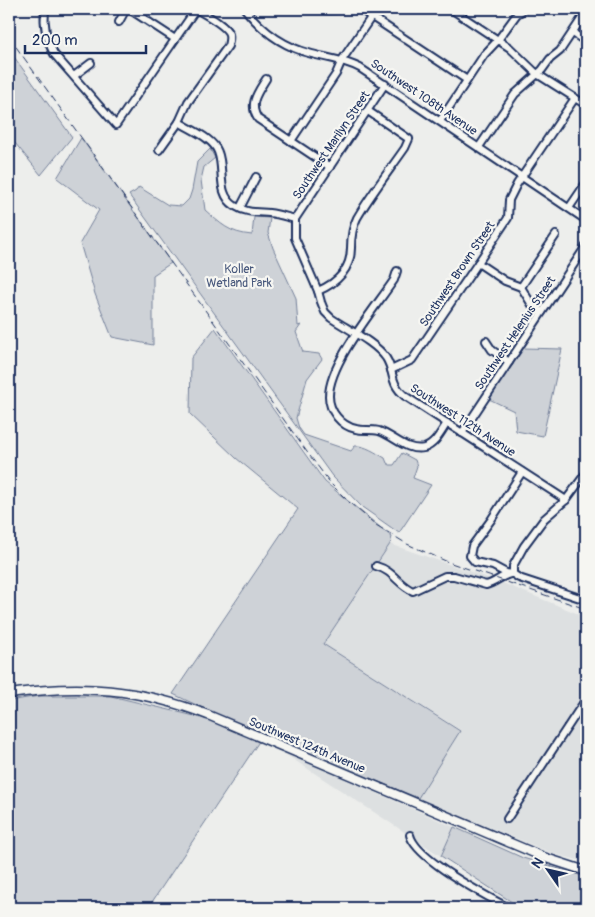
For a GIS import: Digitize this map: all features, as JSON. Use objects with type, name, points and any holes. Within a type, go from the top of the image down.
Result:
[{"type":"main road","name":"Southwest 124th Avenue","points":[[9,694],[56,689],[97,689],[141,694],[177,704],[546,858],[586,871]]},
{"type":"street","points":[[45,9],[44,26],[47,41],[54,54],[112,123],[116,125],[196,9],[228,32],[228,46],[188,102],[179,122],[159,150]]},
{"type":"street","points":[[119,22],[127,9],[174,39]]},
{"type":"street","name":"Southwest 108th Avenue","points":[[245,9],[265,30],[285,44],[312,54],[342,60],[360,68],[586,220]]},
{"type":"street","points":[[322,9],[341,9]]},
{"type":"street","points":[[360,9],[467,80]]},
{"type":"street","points":[[451,9],[518,54],[538,74],[586,105]]},
{"type":"street","points":[[440,121],[484,55],[513,19],[525,9]]},
{"type":"street","points":[[479,147],[515,94],[560,51],[586,12]]},
{"type":"street","points":[[291,141],[372,16]]},
{"type":"street","points":[[572,33],[586,42]]},
{"type":"street","points":[[74,76],[92,63]]},
{"type":"street","points":[[266,79],[255,98],[254,114],[263,123],[330,168]]},
{"type":"street","name":"Southwest Marilyn Street","points":[[295,219],[385,84]]},
{"type":"street","name":"Southwest Brown Street","points":[[391,370],[412,360],[478,263],[508,218],[509,200],[512,192],[575,98]]},
{"type":"street","points":[[318,290],[337,281],[342,274],[349,260],[352,234],[356,220],[405,148],[409,139],[368,111]]},
{"type":"street","points":[[179,122],[211,142],[218,152],[222,187],[229,201],[247,211],[269,213],[295,219]]},
{"type":"street","points":[[240,208],[256,177]]},
{"type":"street","points":[[569,208],[586,183]]},
{"type":"street","name":"Southwest 112th Avenue","points":[[295,219],[296,238],[326,312],[331,318],[380,351],[389,364],[393,380],[401,393],[566,500]]},
{"type":"street","points":[[521,288],[556,235]]},
{"type":"street","name":"Southwest Helenius Street","points":[[462,433],[586,246]]},
{"type":"street","points":[[478,263],[505,281],[521,288],[532,305],[542,312]]},
{"type":"street","points":[[397,271],[394,280],[338,365],[330,387],[331,405],[343,424],[356,429],[377,431],[418,449],[433,443],[447,423]]},
{"type":"street","points":[[486,341],[492,350],[509,362]]},
{"type":"street","points":[[522,472],[492,520],[472,546],[470,556],[476,562],[493,566],[519,578],[586,600]]},
{"type":"street","points":[[513,574],[513,566],[524,546],[544,519],[566,500],[586,473]]},
{"type":"street","points":[[376,566],[390,572],[403,586],[413,590],[445,576],[454,576],[486,585],[492,584],[501,576],[513,574]]},
{"type":"street","points":[[507,819],[586,699]]},
{"type":"street","points":[[410,835],[415,846],[446,870],[473,889],[509,908]]},
{"type":"shaded area","points":[[390,544],[500,582],[586,617],[586,862],[554,854],[418,798],[460,730],[323,644]]},
{"type":"shaded area","points":[[279,750],[454,827],[441,856]]},
{"type":"green space","points":[[9,50],[72,137],[41,175],[15,143],[9,140]]},
{"type":"green space","points":[[81,138],[171,263],[153,275],[153,345],[112,337],[95,294],[80,243],[99,210],[57,178]]},
{"type":"green space","name":"Koller Wetland Park","points":[[210,149],[215,158],[204,167],[201,180],[205,210],[231,230],[252,235],[254,217],[270,218],[268,233],[296,298],[298,326],[301,325],[296,332],[303,352],[319,354],[322,359],[307,379],[296,418],[299,428],[304,435],[351,451],[355,446],[367,448],[385,458],[390,465],[394,465],[402,453],[415,460],[417,466],[413,478],[431,485],[399,533],[362,507],[332,476],[129,195],[139,187],[168,205],[182,206],[189,199],[197,162]]},
{"type":"green space","points":[[215,328],[325,482],[392,537],[390,544],[323,644],[460,731],[418,798],[220,716],[173,694],[298,509],[236,458],[190,414],[191,358]]},
{"type":"green space","points":[[523,348],[562,349],[543,436],[516,431],[514,411],[489,399]]},
{"type":"green space","points":[[39,696],[111,696],[203,718],[260,740],[148,908],[9,908],[9,701]]},
{"type":"green space","points":[[454,827],[523,858],[586,877],[586,908],[521,908],[441,856]]},
{"type":"railway","points":[[9,37],[307,452],[332,485],[350,503],[376,525],[407,544],[448,562],[586,609]]}]
